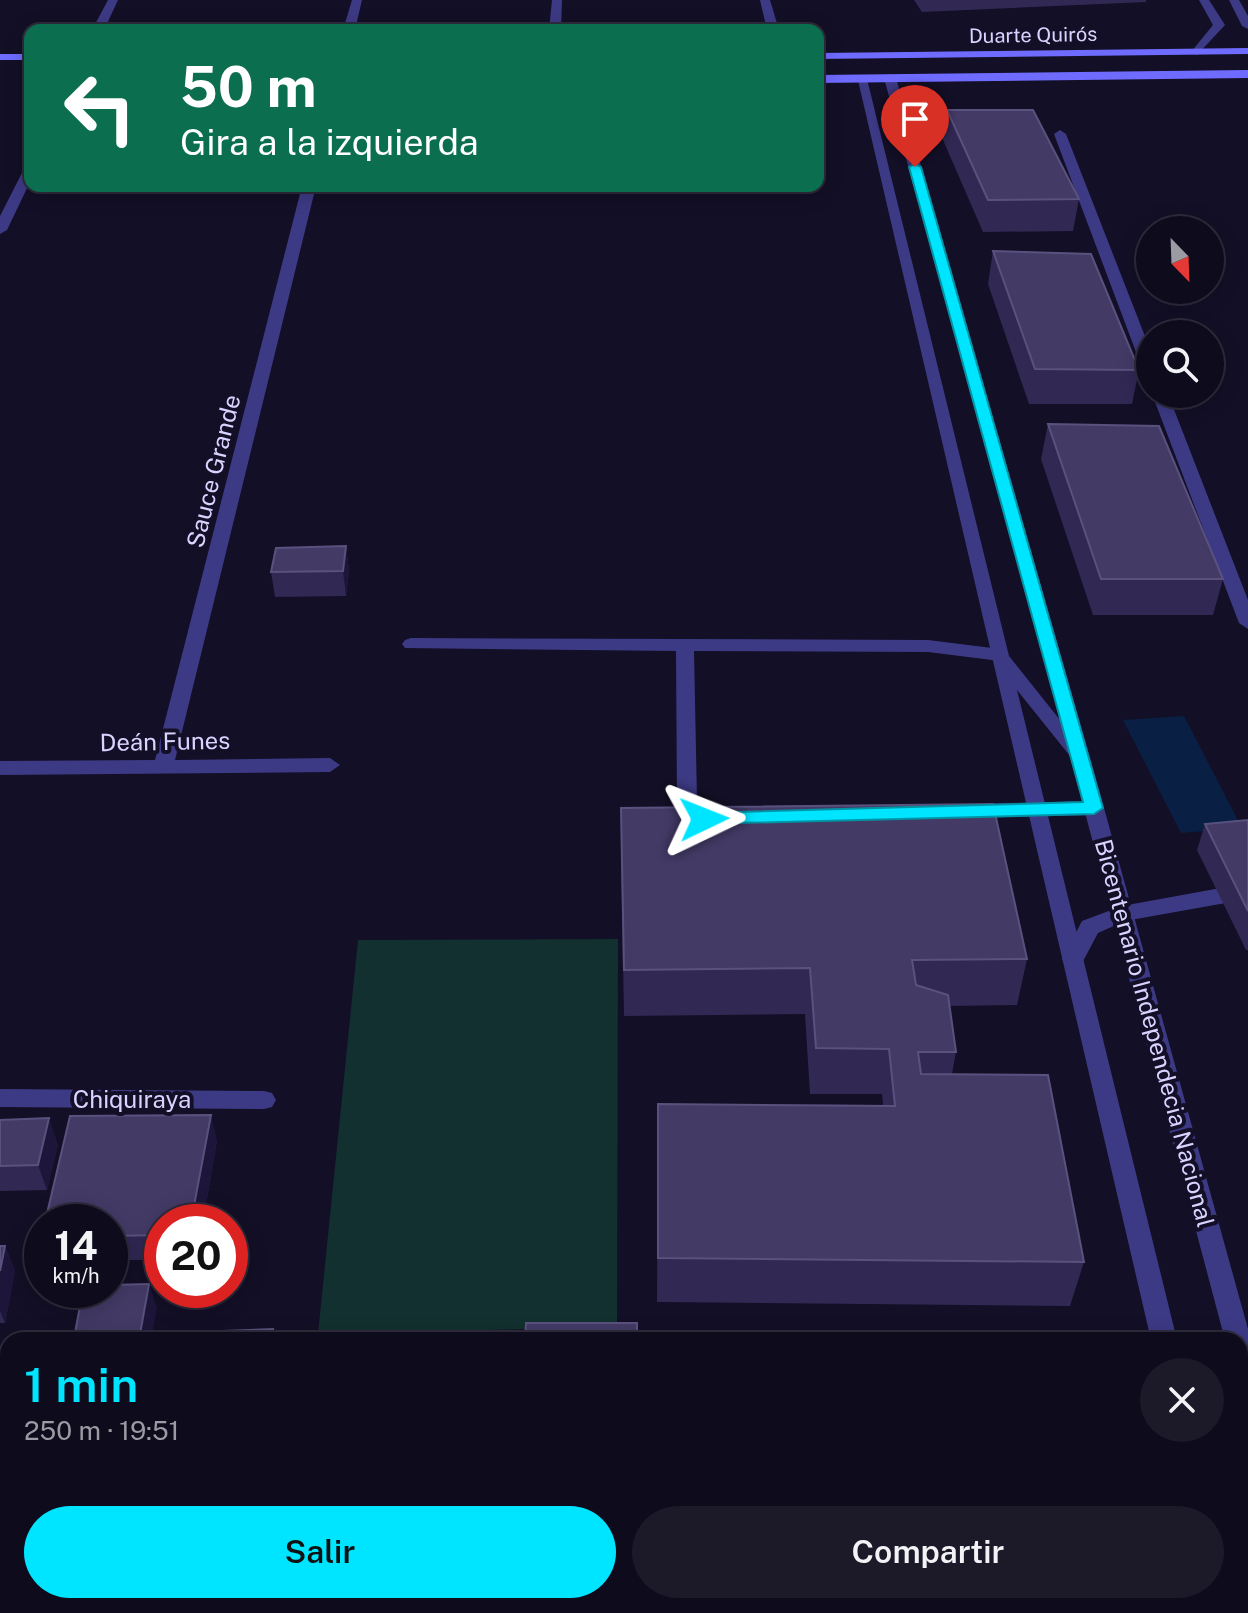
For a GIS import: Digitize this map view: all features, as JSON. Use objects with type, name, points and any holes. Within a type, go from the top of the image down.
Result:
[{"type":"main road","name":"Duarte Quirós","points":[[824,56],[1248,51]]},
{"type":"main road","points":[[0,57],[24,57]]},
{"type":"main road","name":"Duarte Quirós","points":[[824,79],[1248,74]]},
{"type":"street","points":[[101,24],[113,0]]},
{"type":"street","points":[[351,24],[357,0]]},
{"type":"street","points":[[555,24],[557,0]]},
{"type":"street","points":[[765,0],[771,24]]},
{"type":"street","points":[[1197,52],[1219,25],[1204,0]]},
{"type":"street","points":[[1234,0],[1248,26]]},
{"type":"street","name":"Bicentenario Independecia Nacional","points":[[890,78],[1094,808],[1236,1332]]},
{"type":"street","points":[[861,79],[1162,1332]]},
{"type":"street","points":[[1060,134],[1136,332]]},
{"type":"street","points":[[0,230],[24,181]]},
{"type":"street","name":"Sauce Grande","points":[[163,768],[307,192]]},
{"type":"street","points":[[1165,408],[1248,623]]},
{"type":"street","points":[[411,644],[928,646],[1000,655],[1081,761]]},
{"type":"street","points":[[685,644],[687,801],[693,814],[704,819],[736,818]]},
{"type":"street","name":"Deán Funes","points":[[0,768],[330,765]]},
{"type":"street","points":[[942,812],[1094,808]]},
{"type":"street","points":[[1073,959],[1090,927],[1122,914],[1248,891]]},
{"type":"street","name":"Chiquiraya","points":[[0,1098],[264,1100]]},
{"type":"green space","points":[[618,939],[617,1327],[318,1332],[358,940]]},
{"type":"water","points":[[1184,716],[1242,828],[1181,833],[1123,720]]},
{"type":"building","points":[[947,110],[1033,110],[1079,199],[988,200]]},
{"type":"building","points":[[993,251],[1091,254],[1136,363],[1136,370],[1035,369]]},
{"type":"building","points":[[1048,424],[1159,426],[1223,579],[1101,579]]},
{"type":"building","points":[[346,546],[343,571],[271,572],[276,548]]},
{"type":"building","points":[[993,804],[1027,959],[912,960],[916,985],[948,995],[956,1052],[918,1052],[921,1074],[1048,1075],[1084,1262],[658,1258],[658,1104],[895,1106],[889,1049],[816,1048],[810,968],[624,970],[621,808]]},
{"type":"building","points":[[1248,820],[1248,911],[1205,824]]},
{"type":"building","points":[[211,1115],[194,1204],[144,1204],[144,1235],[128,1236],[128,1204],[49,1204],[70,1116]]},
{"type":"building","points":[[49,1118],[38,1165],[0,1166],[0,1120]]},
{"type":"building","points":[[0,1246],[5,1246],[0,1271]]},
{"type":"building","points":[[144,1284],[145,1308],[140,1332],[75,1332],[80,1308],[128,1308],[128,1285]]},
{"type":"building","points":[[526,1323],[637,1323],[637,1332],[525,1332]]},
{"type":"building","points":[[273,1329],[273,1332],[193,1332]]},
{"type":"route","points":[[704,819],[1094,808],[915,167]]}]
